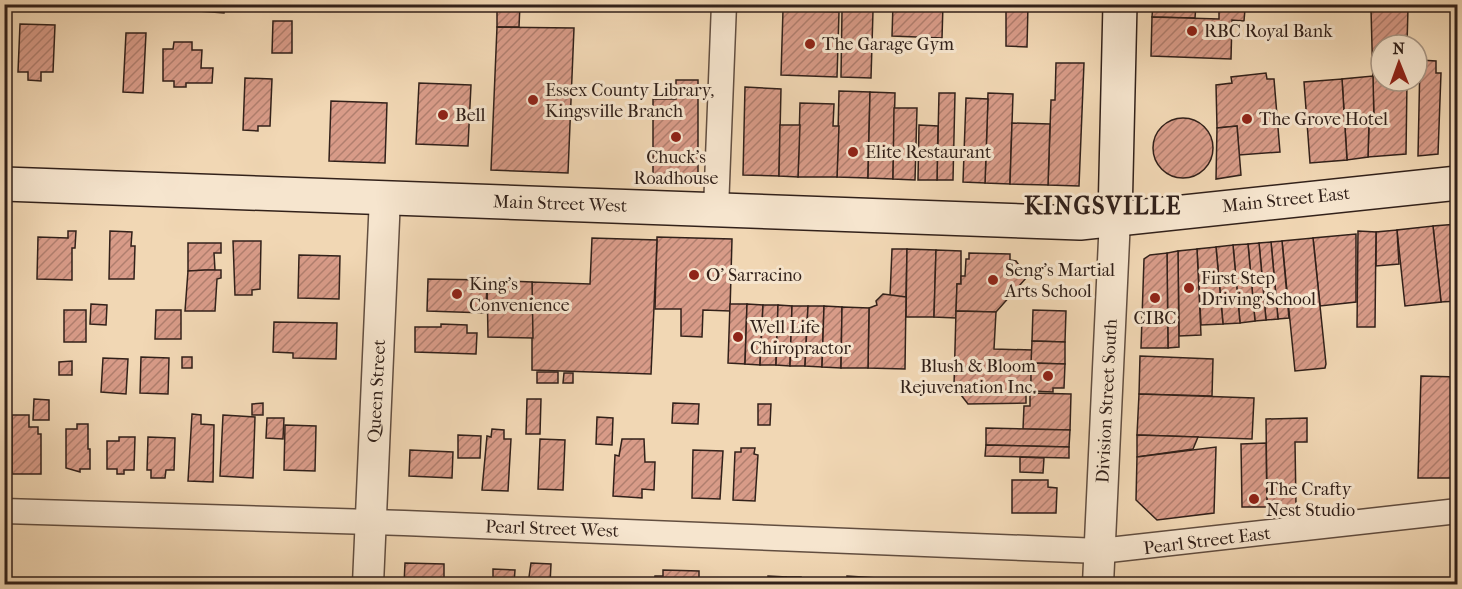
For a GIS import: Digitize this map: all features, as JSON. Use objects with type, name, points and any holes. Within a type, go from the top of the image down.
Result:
[{"type":"main road","points":[[1115,218],[1120,4]]},
{"type":"main road","name":"Main Street East","points":[[1115,218],[1458,183]]},
{"type":"main road","name":"Main Street West","points":[[4,184],[1080,223],[1115,218]]},
{"type":"street","points":[[716,209],[724,4]]},
{"type":"street","name":"Queen Street","points":[[368,585],[385,197]]},
{"type":"street","name":"Division Street South","points":[[1098,585],[1115,218]]},
{"type":"street","name":"Pearl Street West","points":[[4,511],[371,522],[1100,551]]},
{"type":"street","name":"Pearl Street East","points":[[1100,551],[1458,512]]},
{"type":"building","points":[[200,4],[225,4],[224,13],[199,11]]},
{"type":"building","points":[[497,4],[520,4],[519,27],[497,27]]},
{"type":"building","points":[[893,4],[943,4],[942,38],[892,36]]},
{"type":"building","points":[[1007,4],[1088,4],[1088,8]]},
{"type":"building","points":[[1153,4],[1196,4],[1195,18],[1152,17]]},
{"type":"building","points":[[1006,5],[1028,5],[1027,47],[1006,46]]},
{"type":"building","name":"RBC Royal Bank","points":[[1219,8],[1245,9],[1244,21],[1232,20],[1231,59],[1151,56],[1152,17],[1219,19]]},
{"type":"building","points":[[1408,8],[1407,33],[1372,33],[1371,9]]},
{"type":"building","name":"The Garage Gym","points":[[783,10],[839,12],[837,77],[781,75]]},
{"type":"building","points":[[842,11],[873,11],[871,78],[841,77]]},
{"type":"building","points":[[273,21],[292,21],[292,53],[272,53]]},
{"type":"building","points":[[20,24],[55,25],[53,72],[41,72],[41,81],[28,80],[28,72],[18,72]]},
{"type":"building","name":"Essex County Library, Kingsville Branch","points":[[497,27],[574,28],[568,173],[491,170]]},
{"type":"building","points":[[126,33],[146,33],[143,93],[123,92]]},
{"type":"building","points":[[174,42],[192,42],[192,50],[202,50],[201,68],[213,68],[212,83],[186,83],[186,87],[174,87],[174,81],[163,81],[163,49],[173,49]]},
{"type":"building","points":[[1429,61],[1436,61],[1436,73],[1441,73],[1438,154],[1418,156],[1419,93],[1429,93]]},
{"type":"building","points":[[1056,63],[1084,63],[1079,186],[1048,185],[1051,100],[1055,100]]},
{"type":"building","name":"The Grove Hotel","points":[[1266,73],[1267,79],[1274,79],[1280,152],[1239,155],[1237,126],[1217,128],[1216,85],[1232,83],[1231,77]]},
{"type":"building","points":[[1369,76],[1369,93],[1373,93],[1374,122],[1369,122],[1368,157],[1347,160],[1342,79]]},
{"type":"building","points":[[245,78],[272,79],[270,126],[258,126],[258,131],[243,130]]},
{"type":"building","points":[[1342,79],[1347,160],[1310,163],[1304,82]]},
{"type":"building","name":"Chuck's Roadhouse","points":[[676,80],[698,80],[698,175],[653,175],[653,99],[676,99]]},
{"type":"building","name":"Bell","points":[[419,83],[471,85],[468,146],[416,144]]},
{"type":"building","points":[[745,87],[781,89],[779,176],[743,175]]},
{"type":"building","name":"Elite Restaurant","points":[[839,91],[870,92],[868,178],[837,177]]},
{"type":"building","points":[[870,92],[895,93],[893,179],[868,178]]},
{"type":"building","points":[[939,93],[955,93],[953,180],[937,180]]},
{"type":"building","points":[[988,93],[1013,94],[1010,184],[985,183]]},
{"type":"building","points":[[1373,93],[1407,93],[1406,154],[1368,157],[1369,122],[1374,122]]},
{"type":"building","points":[[966,98],[988,99],[985,183],[963,182]]},
{"type":"building","points":[[331,101],[387,103],[385,163],[329,161]]},
{"type":"building","points":[[800,103],[834,104],[833,126],[839,126],[837,177],[798,177]]},
{"type":"building","points":[[894,108],[917,108],[915,180],[893,179]]},
{"type":"building","points":[[1183,118],[1200,123],[1208,131],[1213,148],[1208,165],[1200,173],[1183,178],[1166,173],[1158,165],[1153,148],[1158,131],[1166,123]]},
{"type":"building","points":[[1012,123],[1050,124],[1048,185],[1010,184]]},
{"type":"building","points":[[780,125],[800,125],[798,177],[779,176]]},
{"type":"building","points":[[919,125],[938,126],[937,180],[918,180]]},
{"type":"building","points":[[1237,126],[1241,175],[1216,179],[1217,128]]},
{"type":"building","points":[[1458,224],[1458,301],[1441,302],[1433,226]]},
{"type":"building","points":[[1433,226],[1441,302],[1405,306],[1397,230]]},
{"type":"building","points":[[1397,230],[1399,264],[1376,266],[1376,232]]},
{"type":"building","points":[[68,231],[76,231],[75,248],[72,248],[72,280],[37,279],[38,237],[68,238]]},
{"type":"building","points":[[110,231],[132,232],[131,246],[135,246],[134,279],[109,279]]},
{"type":"building","points":[[1358,231],[1376,232],[1375,327],[1357,327]]},
{"type":"building","points":[[1356,234],[1356,302],[1320,306],[1313,238]]},
{"type":"building","name":"O' Sarracino","points":[[657,237],[732,239],[730,311],[703,310],[702,337],[681,336],[681,309],[655,309]]},
{"type":"building","points":[[592,238],[657,240],[651,374],[532,370],[532,282],[590,284]]},
{"type":"building","points":[[1313,238],[1326,364],[1325,368],[1295,371],[1282,241]]},
{"type":"building","points":[[4,240],[11,241],[10,283],[4,283]]},
{"type":"building","points":[[233,241],[261,241],[260,289],[252,290],[252,295],[235,295]]},
{"type":"building","points":[[1282,241],[1289,318],[1278,319],[1271,242]]},
{"type":"building","points":[[1271,242],[1278,319],[1266,320],[1259,243]]},
{"type":"building","points":[[188,243],[221,243],[221,253],[214,253],[215,270],[188,271]]},
{"type":"building","points":[[1259,243],[1266,320],[1255,321],[1248,244]]},
{"type":"building","points":[[1248,244],[1255,321],[1240,323],[1233,245]]},
{"type":"building","points":[[1233,245],[1240,323],[1223,324],[1216,247]]},
{"type":"building","points":[[1216,247],[1223,324],[1201,325],[1197,249]]},
{"type":"building","points":[[892,249],[907,249],[906,297],[890,297]]},
{"type":"building","points":[[907,249],[936,250],[934,317],[906,317]]},
{"type":"building","name":"First Step Driving School","points":[[1197,249],[1201,335],[1179,336],[1178,251]]},
{"type":"building","points":[[936,250],[961,251],[961,284],[957,284],[956,318],[934,317]]},
{"type":"building","points":[[1178,251],[1179,347],[1168,348],[1167,253]]},
{"type":"building","name":"Seng's Martial Arts School","points":[[969,253],[1010,254],[1010,260],[1016,261],[1027,277],[996,312],[956,311],[957,284],[961,284],[961,276],[965,276],[966,259],[969,259]]},
{"type":"building","name":"CIBC","points":[[1167,253],[1168,348],[1141,348],[1144,259],[1150,255]]},
{"type":"building","points":[[299,255],[340,256],[339,299],[298,298]]},
{"type":"building","points":[[221,270],[221,278],[217,279],[215,311],[185,311],[188,271]]},
{"type":"building","name":"King's Convenience","points":[[428,279],[487,280],[486,313],[427,311]]},
{"type":"building","points":[[487,280],[532,282],[533,338],[488,337]]},
{"type":"building","points":[[883,294],[906,297],[905,369],[868,368],[869,308],[877,305],[876,301]]},
{"type":"building","points":[[91,304],[107,305],[106,325],[90,324]]},
{"type":"building","name":"Well Life Chiropractor","points":[[730,304],[747,304],[745,364],[728,363]]},
{"type":"building","points":[[747,304],[763,305],[760,365],[745,364]]},
{"type":"building","points":[[763,305],[778,305],[776,365],[760,365]]},
{"type":"building","points":[[778,305],[792,306],[790,366],[776,365]]},
{"type":"building","points":[[792,306],[808,306],[805,366],[790,366]]},
{"type":"building","points":[[808,306],[824,306],[822,367],[805,366]]},
{"type":"building","points":[[824,306],[842,307],[841,368],[822,367]]},
{"type":"building","points":[[842,307],[869,308],[868,368],[841,368]]},
{"type":"building","points":[[64,310],[86,310],[86,342],[64,342]]},
{"type":"building","points":[[156,310],[181,310],[181,339],[155,339]]},
{"type":"building","points":[[1033,310],[1066,311],[1065,342],[1032,341]]},
{"type":"building","points":[[956,311],[996,312],[994,349],[1032,350],[1031,391],[1026,393],[1026,403],[968,404],[954,386]]},
{"type":"building","points":[[274,322],[337,323],[336,359],[293,358],[293,353],[273,352]]},
{"type":"building","points":[[441,324],[467,325],[467,333],[477,333],[476,354],[415,352],[415,327],[441,327]]},
{"type":"building","points":[[1032,341],[1065,342],[1065,364],[1031,363]]},
{"type":"building","points":[[4,349],[9,349],[7,404],[4,404]]},
{"type":"building","points":[[1140,356],[1213,359],[1212,396],[1139,394]]},
{"type":"building","points":[[141,357],[169,358],[168,394],[140,393]]},
{"type":"building","points":[[182,357],[192,357],[192,368],[182,368]]},
{"type":"building","points":[[103,358],[128,359],[126,394],[101,392]]},
{"type":"building","points":[[72,361],[72,375],[59,375],[59,362]]},
{"type":"building","name":"Blush & Bloom Rejuvenation Inc.","points":[[1031,363],[1065,364],[1064,388],[1053,388],[1053,392],[1031,391]]},
{"type":"building","points":[[537,372],[558,372],[558,383],[537,383]]},
{"type":"building","points":[[564,373],[573,373],[573,383],[563,383]]},
{"type":"building","points":[[1421,376],[1458,377],[1458,478],[1418,478]]},
{"type":"building","points":[[1030,393],[1071,394],[1070,430],[1023,429],[1024,406],[1030,406]]},
{"type":"building","points":[[1139,394],[1254,398],[1252,439],[1137,435]]},
{"type":"building","points":[[34,399],[49,400],[49,420],[33,420]]},
{"type":"building","points":[[527,399],[541,399],[540,434],[526,434]]},
{"type":"building","points":[[263,403],[263,415],[252,415],[252,404]]},
{"type":"building","points":[[673,403],[699,404],[698,424],[672,423]]},
{"type":"building","points":[[758,404],[771,404],[770,425],[758,425]]},
{"type":"building","points":[[192,414],[201,415],[201,424],[214,425],[213,482],[188,481]]},
{"type":"building","points":[[12,415],[29,415],[29,427],[38,427],[38,434],[41,434],[41,474],[12,474]]},
{"type":"building","points":[[223,415],[255,417],[253,478],[220,476]]},
{"type":"building","points":[[597,417],[613,418],[612,445],[596,444]]},
{"type":"building","points":[[267,418],[284,418],[283,439],[266,438]]},
{"type":"building","points":[[1307,418],[1307,442],[1295,442],[1296,506],[1267,507],[1266,419]]},
{"type":"building","points":[[77,424],[88,424],[88,449],[90,449],[90,469],[80,469],[80,472],[66,468],[66,429],[77,429]]},
{"type":"building","points":[[285,425],[316,426],[315,471],[284,470]]},
{"type":"building","points":[[986,428],[1070,430],[1069,447],[986,445]]},
{"type":"building","points":[[492,429],[504,430],[504,439],[511,439],[508,491],[482,490],[487,436],[491,437]]},
{"type":"building","points":[[458,435],[481,436],[480,458],[458,458]]},
{"type":"building","points":[[1137,435],[1198,437],[1193,449],[1137,457]]},
{"type":"building","points":[[119,437],[135,437],[134,470],[124,470],[124,474],[117,474],[117,469],[107,469],[107,441],[119,441]]},
{"type":"building","points":[[148,437],[175,438],[174,470],[166,470],[165,478],[151,478],[151,470],[147,470]]},
{"type":"building","points":[[540,439],[565,440],[563,490],[538,489]]},
{"type":"building","points":[[622,439],[644,439],[645,462],[655,462],[654,490],[642,489],[642,498],[613,496],[615,455],[619,456]]},
{"type":"building","points":[[1266,443],[1267,507],[1242,507],[1241,444]]},
{"type":"building","points":[[986,445],[1069,447],[1069,458],[985,456]]},
{"type":"building","points":[[1216,447],[1214,513],[1157,520],[1136,500],[1137,457]]},
{"type":"building","points":[[741,448],[755,448],[754,454],[758,455],[755,501],[733,500],[735,452],[741,452]]},
{"type":"building","points":[[410,450],[453,452],[452,478],[409,476]]},
{"type":"building","points":[[693,450],[723,451],[720,499],[692,498]]},
{"type":"building","points":[[1020,457],[1044,458],[1043,473],[1020,472]]},
{"type":"building","points":[[1012,480],[1048,480],[1048,487],[1057,488],[1056,513],[1012,513]]},
{"type":"building","points":[[405,563],[444,564],[444,578],[453,579],[453,584],[404,584]]},
{"type":"building","points":[[531,563],[551,564],[550,584],[528,584]]},
{"type":"building","points":[[493,569],[515,570],[514,584],[493,584]]},
{"type":"building","points":[[663,570],[699,571],[699,584],[654,584],[655,576],[663,576]]},
{"type":"building","points":[[768,576],[786,577],[785,584],[768,584]]},
{"type":"building","points":[[847,576],[877,578],[876,584],[847,584]]},
{"type":"building","points":[[786,577],[801,577],[801,584],[785,584]]},
{"type":"building","points":[[565,578],[593,578],[593,584],[565,584]]},
{"type":"place","name":"RBC Royal Bank","points":[[1192,31]]},
{"type":"place","name":"The Garage Gym","points":[[810,44]]},
{"type":"place","name":"Essex County Library, Kingsville Branch","points":[[533,100]]},
{"type":"place","name":"Bell","points":[[443,115]]},
{"type":"place","name":"The Grove Hotel","points":[[1247,119]]},
{"type":"place","name":"Chuck's Roadhouse","points":[[676,137]]},
{"type":"place","name":"Elite Restaurant","points":[[853,152]]},
{"type":"place","name":"O' Sarracino","points":[[694,275]]},
{"type":"place","name":"Seng's Martial Arts School","points":[[993,280]]},
{"type":"place","name":"First Step Driving School","points":[[1189,288]]},
{"type":"place","name":"King's Convenience","points":[[457,294]]},
{"type":"place","name":"CIBC","points":[[1155,298]]},
{"type":"place","name":"Well Life Chiropractor","points":[[738,337]]},
{"type":"place","name":"Blush & Bloom Rejuvenation Inc.","points":[[1048,376]]},
{"type":"place","name":"The Crafty Nest Studio","points":[[1254,499]]},
{"type":"district","name":"KINGSVILLE","points":[[1103,206]]}]
